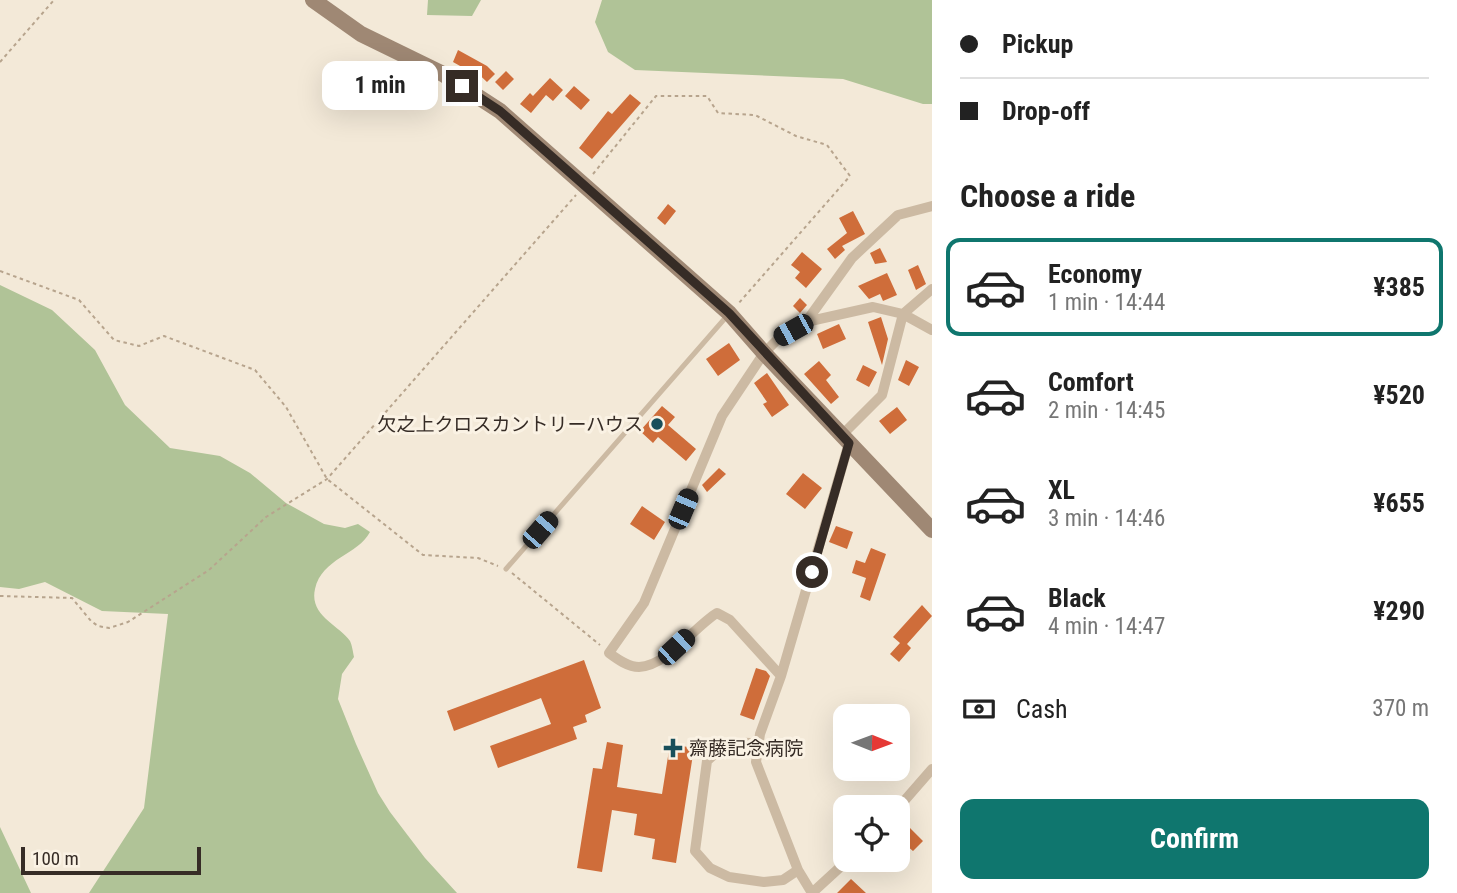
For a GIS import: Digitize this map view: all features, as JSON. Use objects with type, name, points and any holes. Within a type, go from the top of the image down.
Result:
[{"type":"street","points":[[313,0],[361,34],[443,74],[500,111],[729,313],[932,530]]},
{"type":"street","points":[[806,322],[852,258],[898,215],[932,206]]},
{"type":"street","points":[[835,872],[812,893],[798,870],[756,762],[846,439],[882,395],[903,314],[932,289]]},
{"type":"street","points":[[781,676],[730,620],[718,613],[704,621],[662,660],[639,667],[621,662],[609,653],[644,603],[722,416],[764,353],[781,337],[806,322],[873,307],[903,314],[932,330]]},
{"type":"street","points":[[759,744],[736,741],[716,751],[707,761],[695,851],[710,868],[729,877],[764,882],[783,880],[798,870]]},
{"type":"street","points":[[909,795],[932,769]]},
{"type":"lane","points":[[506,569],[729,313]]},
{"type":"path","points":[[0,62],[54,0]]},
{"type":"path","points":[[0,596],[72,598],[90,621],[108,628],[128,622],[209,570],[266,517],[327,479],[585,184],[656,96],[707,96],[718,113],[755,115],[796,136],[827,145],[849,176],[729,313]]},
{"type":"path","points":[[0,271],[79,300],[114,340],[139,346],[164,336],[255,370],[286,407],[327,479],[423,555],[478,558],[506,569],[566,615],[609,653]]},
{"type":"green space","points":[[428,0],[481,0],[472,16],[427,15]]},
{"type":"green space","points":[[602,0],[932,0],[932,104],[923,104],[843,79],[635,70],[608,52],[595,22]]},
{"type":"green space","points":[[0,285],[52,310],[95,350],[125,405],[170,448],[220,456],[250,473],[286,503],[324,524],[345,528],[358,524],[370,532],[357,546],[325,570],[315,589],[316,606],[350,641],[354,657],[342,674],[338,699],[378,793],[425,858],[457,893],[89,893],[144,808],[168,614],[102,611],[45,582],[19,589],[0,587]]},
{"type":"green space","points":[[0,827],[31,893],[0,893]]},
{"type":"building","points":[[458,50],[487,66],[495,74],[487,82],[471,67],[469,71],[453,62]]},
{"type":"building","points":[[506,71],[514,79],[503,90],[495,82]]},
{"type":"building","points":[[550,78],[563,90],[553,101],[546,95],[531,113],[520,104],[530,93],[533,96]]},
{"type":"building","points":[[574,86],[590,100],[581,110],[565,96]]},
{"type":"building","points":[[630,94],[641,103],[592,159],[579,148],[608,111],[612,114]]},
{"type":"building","points":[[668,204],[676,211],[665,225],[657,218]]},
{"type":"building","points":[[853,211],[865,234],[842,246],[845,250],[835,259],[827,249],[847,233],[839,218]]},
{"type":"building","points":[[880,248],[887,262],[875,264],[870,253]]},
{"type":"building","points":[[802,252],[822,269],[806,288],[795,278],[800,272],[791,265]]},
{"type":"building","points":[[918,265],[926,284],[916,290],[908,270]]},
{"type":"building","points":[[887,273],[897,295],[883,301],[880,294],[869,299],[858,286]]},
{"type":"building","points":[[800,298],[807,305],[800,313],[793,306]]},
{"type":"building","points":[[881,317],[888,339],[882,365],[868,322]]},
{"type":"building","points":[[839,324],[846,339],[823,349],[817,334]]},
{"type":"building","points":[[729,343],[740,360],[718,376],[706,359]]},
{"type":"building","points":[[906,360],[919,367],[909,386],[898,380]]},
{"type":"building","points":[[819,361],[831,375],[826,380],[839,397],[831,404],[804,374]]},
{"type":"building","points":[[863,365],[877,372],[869,387],[856,380]]},
{"type":"building","points":[[767,373],[789,405],[772,417],[763,404],[767,402],[754,383]]},
{"type":"building","points":[[662,406],[675,417],[668,425],[696,449],[686,461],[658,437],[653,443],[640,431]]},
{"type":"building","points":[[897,407],[907,420],[890,434],[879,421]]},
{"type":"building","points":[[719,468],[726,474],[707,492],[702,485]]},
{"type":"building","points":[[803,473],[822,488],[805,509],[786,494]]},
{"type":"building","points":[[642,506],[665,522],[654,540],[630,524]]},
{"type":"building","points":[[836,526],[853,532],[847,549],[829,542]]},
{"type":"building","points":[[871,548],[886,554],[870,601],[860,597],[866,578],[852,573],[856,560],[865,563]]},
{"type":"building","points":[[922,605],[932,616],[907,644],[911,648],[899,662],[890,654],[900,643],[893,637]]},
{"type":"building","points":[[584,660],[601,708],[585,715],[587,722],[573,727],[577,739],[498,768],[490,746],[551,724],[541,698],[454,731],[447,711]]},
{"type":"building","points":[[756,668],[766,671],[770,676],[754,720],[740,715]]},
{"type":"building","points":[[607,742],[623,745],[617,787],[662,794],[670,744],[694,748],[676,863],[652,859],[655,839],[634,835],[637,814],[612,810],[602,872],[577,868],[593,768],[602,769]]},
{"type":"building","points":[[910,828],[923,841],[913,851],[910,848]]},
{"type":"building","points":[[851,879],[866,893],[837,893]]},
{"type":"place","name":"欠之上クロスカントリーハウス","points":[[657,424]]},
{"type":"place","name":"齋藤記念病院","points":[[673,748]]},
{"type":"route","points":[[462,86],[500,111],[729,313],[849,443],[812,572]]}]
